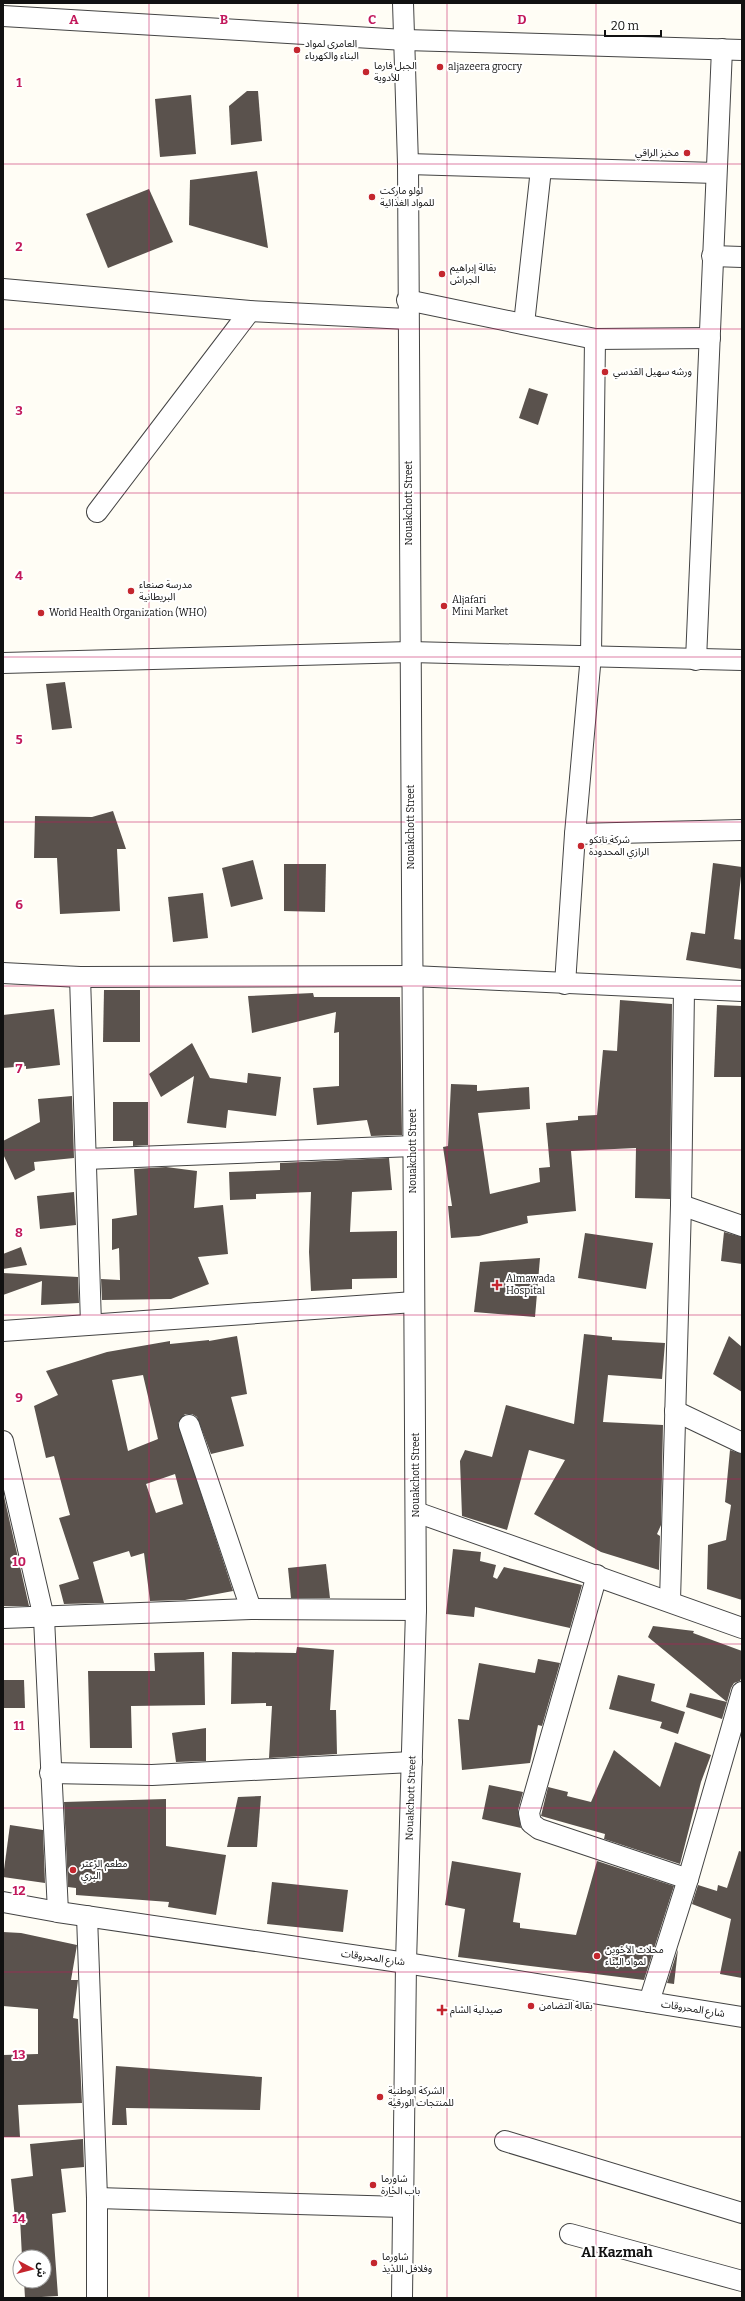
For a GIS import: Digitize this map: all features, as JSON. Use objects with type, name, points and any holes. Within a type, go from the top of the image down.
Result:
[{"type":"street","name":"Nouakchott Street","points":[[402,2298],[406,1963],[416,1610],[407,309],[408,164],[403,3]]},
{"type":"street","points":[[3,16],[405,40],[742,50]]},
{"type":"street","points":[[696,660],[722,49]]},
{"type":"street","points":[[408,164],[716,173]]},
{"type":"street","points":[[524,324],[541,169]]},
{"type":"street","points":[[712,256],[742,257]]},
{"type":"street","points":[[3,290],[250,311],[407,309],[524,324],[595,339],[710,338]]},
{"type":"street","points":[[97,512],[250,311]]},
{"type":"street","points":[[565,984],[575,834],[591,655],[595,339]]},
{"type":"street","points":[[3,663],[410,652],[591,655],[696,660],[742,660]]},
{"type":"street","points":[[575,834],[742,830]]},
{"type":"street","points":[[3,973],[80,977],[412,976],[684,990],[742,991]]},
{"type":"street","points":[[80,977],[91,1324]]},
{"type":"street","points":[[670,1601],[682,1205],[684,990]]},
{"type":"street","points":[[86,1159],[413,1146]]},
{"type":"street","points":[[682,1205],[742,1226]]},
{"type":"street","points":[[3,1331],[414,1302]]},
{"type":"street","points":[[675,1411],[742,1443]]},
{"type":"street","points":[[189,1425],[251,1609]]},
{"type":"street","points":[[3,1441],[44,1618],[50,1772],[58,1912]]},
{"type":"street","points":[[416,1512],[670,1601],[742,1628]]},
{"type":"street","points":[[597,1576],[529,1813],[531,1823],[539,1829],[688,1879]]},
{"type":"street","points":[[3,1618],[44,1618],[251,1609],[416,1610]]},
{"type":"street","points":[[649,2002],[688,1879],[742,1692]]},
{"type":"street","points":[[50,1772],[152,1775],[412,1762]]},
{"type":"street","name":"شارع المحروقات","points":[[3,1902],[58,1912],[406,1963],[742,2017]]},
{"type":"street","points":[[87,1916],[97,2198],[97,2298]]},
{"type":"street","points":[[505,2141],[742,2213]]},
{"type":"street","points":[[97,2198],[402,2207]]},
{"type":"street","points":[[570,2234],[742,2281]]},
{"type":"building","points":[[247,91],[258,91],[262,141],[231,145],[229,106]]},
{"type":"building","points":[[191,95],[196,154],[160,157],[155,99]]},
{"type":"building","points":[[257,171],[268,248],[189,225],[190,180]]},
{"type":"building","points":[[149,189],[173,242],[108,268],[86,214]]},
{"type":"building","points":[[529,388],[548,394],[538,425],[519,418]]},
{"type":"building","points":[[65,682],[72,728],[52,730],[46,684]]},
{"type":"building","points":[[113,811],[126,849],[117,849],[120,911],[60,914],[57,858],[34,858],[35,816],[92,817]]},
{"type":"building","points":[[253,860],[263,899],[231,907],[222,868]]},
{"type":"building","points":[[713,863],[742,867],[734,939],[742,940],[742,969],[686,960],[691,932],[705,934]]},
{"type":"building","points":[[284,864],[326,864],[325,912],[284,911]]},
{"type":"building","points":[[203,893],[208,938],[173,942],[168,897]]},
{"type":"building","points":[[104,990],[140,990],[140,1042],[103,1042]]},
{"type":"building","points":[[313,993],[314,997],[400,997],[402,1135],[371,1136],[367,1120],[317,1125],[313,1088],[339,1086],[339,1032],[334,1033],[336,1012],[252,1033],[248,996]]},
{"type":"building","points":[[620,1000],[672,1004],[670,1199],[635,1198],[636,1148],[571,1151],[576,1211],[527,1216],[528,1223],[479,1236],[451,1238],[448,1206],[452,1206],[443,1147],[448,1146],[451,1084],[477,1085],[477,1091],[529,1087],[530,1109],[478,1113],[490,1194],[540,1182],[539,1168],[550,1167],[546,1123],[578,1120],[578,1116],[597,1115],[603,1050],[617,1051]]},
{"type":"building","points":[[717,1005],[742,1006],[742,1077],[714,1077]]},
{"type":"building","points":[[54,1009],[60,1065],[26,1069],[26,1066],[3,1068],[3,1015]]},
{"type":"building","points":[[192,1043],[210,1078],[247,1083],[248,1073],[281,1077],[276,1116],[228,1110],[226,1128],[187,1123],[194,1076],[161,1097],[149,1074]]},
{"type":"building","points":[[72,1096],[74,1158],[34,1162],[35,1170],[15,1180],[3,1154],[3,1141],[40,1122],[38,1099]]},
{"type":"building","points":[[113,1102],[148,1102],[148,1145],[133,1146],[133,1141],[113,1141]]},
{"type":"building","points":[[389,1158],[392,1190],[352,1192],[350,1232],[397,1231],[397,1278],[352,1279],[352,1289],[311,1291],[309,1252],[311,1192],[256,1194],[256,1199],[230,1200],[229,1172],[280,1170],[280,1163]]},
{"type":"building","points":[[166,1167],[197,1171],[194,1208],[223,1205],[228,1254],[198,1257],[209,1284],[171,1299],[102,1300],[101,1279],[120,1280],[119,1248],[112,1250],[112,1219],[137,1215],[134,1169]]},
{"type":"building","points":[[74,1192],[76,1225],[40,1229],[37,1196]]},
{"type":"building","points":[[724,1232],[742,1237],[742,1264],[721,1261]]},
{"type":"building","points":[[585,1233],[653,1243],[646,1289],[578,1278]]},
{"type":"building","points":[[21,1247],[27,1265],[3,1269],[3,1254]]},
{"type":"building","points":[[540,1258],[535,1317],[474,1312],[480,1262]]},
{"type":"building","points":[[3,1273],[78,1277],[79,1303],[41,1305],[42,1281],[3,1295]]},
{"type":"building","points":[[584,1334],[612,1337],[612,1340],[665,1343],[662,1379],[608,1375],[603,1422],[663,1425],[661,1525],[657,1534],[660,1536],[659,1570],[601,1552],[534,1514],[565,1460],[529,1450],[507,1530],[462,1516],[460,1461],[465,1450],[492,1457],[506,1405],[574,1424]]},
{"type":"building","points":[[237,1336],[247,1394],[231,1397],[244,1446],[211,1454],[197,1417],[192,1414],[185,1414],[178,1423],[233,1591],[185,1600],[150,1601],[144,1553],[131,1557],[129,1551],[93,1562],[104,1603],[64,1604],[59,1585],[79,1579],[59,1518],[70,1515],[54,1456],[46,1458],[34,1406],[58,1395],[46,1371],[107,1352],[170,1341],[170,1344],[209,1341]],"holes":[[[143,1375],[158,1439],[128,1451],[112,1380]],[[175,1474],[183,1504],[156,1513],[146,1484]]]},
{"type":"building","points":[[729,1336],[742,1347],[742,1392],[713,1374]]},
{"type":"building","points":[[730,1450],[742,1454],[742,1600],[707,1589],[708,1545],[726,1540],[731,1505],[725,1502]]},
{"type":"building","points":[[3,1492],[29,1606],[3,1606]]},
{"type":"building","points":[[453,1549],[481,1552],[480,1561],[496,1565],[493,1577],[497,1579],[504,1567],[582,1585],[570,1628],[475,1607],[474,1617],[446,1614]]},
{"type":"building","points":[[326,1564],[330,1598],[291,1598],[288,1568]]},
{"type":"building","points":[[653,1626],[694,1631],[693,1633],[742,1651],[742,1676],[740,1681],[734,1683],[731,1688],[727,1702],[648,1637]]},
{"type":"building","points":[[297,1647],[334,1650],[330,1710],[336,1710],[337,1754],[269,1758],[272,1706],[266,1706],[266,1703],[231,1704],[232,1652],[296,1653]]},
{"type":"building","points":[[204,1652],[205,1705],[131,1706],[132,1748],[90,1748],[88,1671],[155,1671],[154,1653]]},
{"type":"building","points":[[538,1659],[560,1663],[542,1726],[538,1725],[530,1763],[462,1770],[458,1719],[469,1720],[479,1663],[535,1673]]},
{"type":"building","points":[[618,1675],[655,1684],[651,1701],[685,1712],[678,1734],[660,1728],[662,1722],[609,1709]]},
{"type":"building","points":[[3,1680],[24,1680],[25,1708],[3,1708]]},
{"type":"building","points":[[690,1693],[727,1702],[722,1719],[686,1707]]},
{"type":"building","points":[[206,1728],[206,1761],[176,1762],[172,1733]]},
{"type":"building","points":[[675,1742],[711,1755],[701,1782],[680,1864],[604,1839],[605,1834],[541,1816],[548,1787],[568,1792],[567,1796],[591,1802],[614,1750],[660,1787]]},
{"type":"building","points":[[489,1785],[523,1792],[518,1810],[521,1828],[482,1819]]},
{"type":"building","points":[[261,1796],[257,1847],[227,1847],[238,1797]]},
{"type":"building","points":[[166,1799],[166,1846],[226,1855],[216,1915],[168,1907],[169,1902],[76,1895],[76,1888],[68,1887],[64,1802]]},
{"type":"building","points":[[10,1825],[43,1830],[45,1883],[3,1877]]},
{"type":"building","points":[[739,1851],[742,1852],[742,1978],[720,1974],[731,1919],[692,1904],[698,1885],[717,1891],[718,1885],[727,1888]]},
{"type":"building","points":[[452,1861],[521,1873],[513,1922],[520,1923],[520,1928],[576,1935],[597,1861],[674,1886],[644,1980],[458,1957],[465,1909],[445,1905]]},
{"type":"building","points":[[272,1882],[348,1890],[343,1932],[267,1924]]},
{"type":"building","points":[[3,1932],[21,1933],[77,1945],[71,1980],[78,1980],[73,2018],[78,2019],[82,2103],[18,2105],[20,2137],[3,2137],[3,2055],[38,2054],[38,2009],[3,2006]]},
{"type":"building","points":[[678,1949],[674,1984],[667,1983]]},
{"type":"building","points":[[116,2066],[262,2077],[260,2110],[126,2108],[127,2125],[112,2125]]},
{"type":"building","points":[[83,2139],[84,2167],[61,2169],[66,2212],[52,2214],[58,2296],[25,2298],[24,2289],[52,2289],[52,2249],[22,2249],[20,2218],[15,2218],[11,2179],[33,2176],[30,2144]]},
{"type":"place","name":"العامري لمواد البناء والكهرباء","points":[[297,50]]},
{"type":"place","name":"aljazeera grocry","points":[[440,67]]},
{"type":"place","name":"الجبل فارما للأدوية","points":[[366,72]]},
{"type":"place","name":"مخبز الراقي","points":[[687,153]]},
{"type":"place","name":"لولو ماركت للمواد الغذائية","points":[[372,197]]},
{"type":"place","name":"بقالة إبراهيم الجراش","points":[[442,274]]},
{"type":"place","name":"ورشه سهيل القدسي","points":[[605,372]]},
{"type":"place","name":"مدرسة صنعاء البريطانية","points":[[131,591]]},
{"type":"place","name":"Aljafari Mini Market","points":[[444,606]]},
{"type":"place","name":"World Health Organization (WHO)","points":[[41,613]]},
{"type":"place","name":"شركة ناتكو الرازي المحدودة","points":[[581,846]]},
{"type":"place","name":"Almawada Hospital","points":[[497,1285]]},
{"type":"place","name":"مطعم الزعتر البري","points":[[73,1870]]},
{"type":"place","name":"محلات الأخوين لمواد البناء","points":[[597,1956]]},
{"type":"place","name":"بقالة التضامن","points":[[531,2006]]},
{"type":"place","name":"صيدلية الشام","points":[[442,2010]]},
{"type":"place","name":"الشركة الوطنية للمنتجات الورقية","points":[[380,2097]]},
{"type":"place","name":"شاورما باب الحارة","points":[[373,2185]]},
{"type":"place","name":"شاورما وفلافل اللذيذ","points":[[374,2263]]},
{"type":"district","name":"Al Kazmah","points":[[617,2252]]}]
